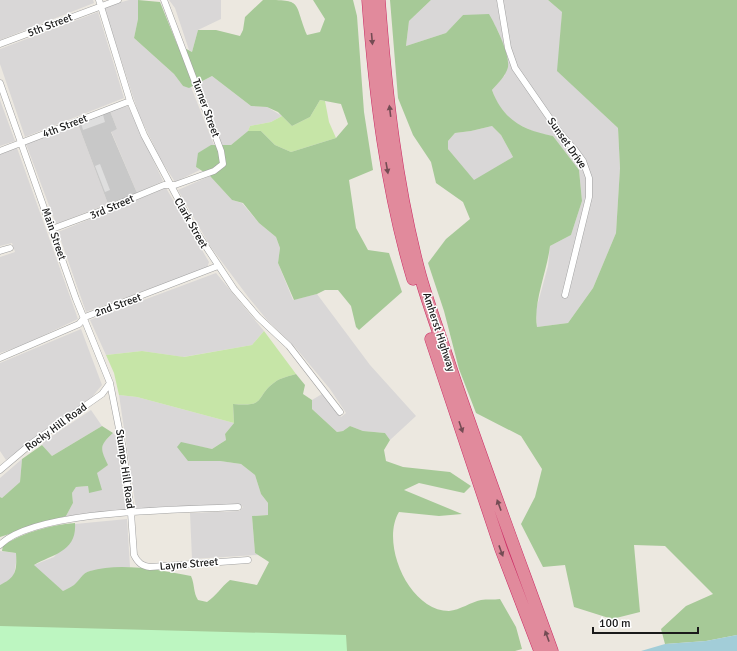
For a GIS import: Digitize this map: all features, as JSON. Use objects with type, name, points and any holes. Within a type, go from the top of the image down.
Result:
[{"type":"highway","name":"Amherst Highway","points":[[368,0],[380,128],[387,170],[411,274],[500,549],[552,651]]},
{"type":"highway","name":"Amherst Highway","points":[[379,0],[383,56],[393,137],[406,217],[420,275],[433,319],[536,622],[540,651]]},
{"type":"street","points":[[100,3],[118,0]]},
{"type":"street","name":"Turner Street","points":[[164,0],[181,40],[223,160],[220,168],[214,171],[171,185]]},
{"type":"street","name":"Sunset Drive","points":[[500,0],[508,48],[515,68],[553,123],[579,156],[589,178],[589,197],[565,295]]},
{"type":"street","name":"5th Street","points":[[0,44],[100,3]]},
{"type":"street","name":"Clark Street","points":[[100,3],[130,101],[144,135],[193,227],[218,266],[258,317],[289,346],[340,412]]},
{"type":"street","name":"Main Street","points":[[0,83],[83,319],[110,383]]},
{"type":"street","name":"4th Street","points":[[0,151],[130,101]]},
{"type":"street","name":"3rd Street","points":[[52,230],[100,212],[164,184],[171,185]]},
{"type":"street","points":[[0,251],[10,248]]},
{"type":"street","name":"2nd Street","points":[[0,358],[79,324],[83,319],[218,266]]},
{"type":"street","name":"Rocky Hill Road","points":[[0,470],[32,443],[102,394],[110,383]]},
{"type":"street","name":"Stumps Hill Road","points":[[110,383],[122,449],[131,513],[134,555]]},
{"type":"street","points":[[0,545],[11,537],[54,522],[85,516],[238,507]]},
{"type":"street","name":"Layne Street","points":[[134,555],[140,564],[150,567],[248,560]]},
{"type":"shaded area","points":[[0,0],[93,0],[94,3],[0,40]]},
{"type":"shaded area","points":[[129,0],[138,0],[138,19],[134,38],[174,74],[183,86],[191,87],[214,145],[211,145],[196,167],[200,170],[175,182],[161,160],[139,115],[104,7]]},
{"type":"shaded area","points":[[169,0],[221,0],[221,19],[198,30],[192,52],[189,50],[175,8]]},
{"type":"shaded area","points":[[431,0],[548,0],[562,12],[558,71],[618,128],[620,168],[616,233],[593,288],[568,323],[537,327],[536,310],[548,266],[550,246],[571,235],[582,201],[579,170],[553,136],[537,133],[513,122],[498,105],[492,90],[505,75],[500,35],[489,15],[463,15],[446,33],[406,46],[409,21]]},
{"type":"shaded area","points":[[98,12],[124,98],[25,137],[0,64],[0,49]]},
{"type":"shaded area","points":[[212,76],[251,106],[267,107],[282,116],[271,122],[250,126],[248,131],[231,145],[220,145],[199,83]]},
{"type":"shaded area","points":[[0,100],[15,141],[0,146]]},
{"type":"shaded area","points":[[128,106],[163,181],[137,193],[111,131],[117,129],[110,111]]},
{"type":"shaded area","points":[[110,111],[117,129],[111,132],[137,193],[108,204],[78,124]]},
{"type":"shaded area","points":[[103,115],[105,122],[83,130],[81,123]]},
{"type":"shaded area","points":[[78,124],[108,204],[56,224],[26,144]]},
{"type":"shaded area","points":[[492,126],[501,135],[513,157],[474,181],[448,149],[448,141],[455,133]]},
{"type":"shaded area","points":[[17,148],[78,319],[21,346],[0,353],[0,257],[15,252],[12,243],[0,246],[0,154]]},
{"type":"shaded area","points":[[100,164],[110,190],[105,192],[95,166]]},
{"type":"shaded area","points":[[210,176],[232,200],[242,203],[259,223],[276,237],[280,248],[278,263],[293,300],[317,294],[370,365],[416,416],[390,440],[385,433],[363,431],[350,426],[343,431],[337,432],[312,409],[312,400],[322,394],[341,417],[346,413],[330,389],[295,347],[267,320],[249,298],[210,246],[178,190]]},
{"type":"shaded area","points":[[166,188],[209,262],[207,268],[86,312],[58,232]]},
{"type":"shaded area","points":[[216,273],[264,331],[252,345],[183,357],[142,351],[106,355],[90,320]]},
{"type":"shaded area","points":[[81,329],[102,385],[92,397],[6,460],[0,451],[0,363]]},
{"type":"shaded area","points":[[119,395],[137,397],[234,423],[225,434],[226,440],[212,449],[181,443],[201,461],[220,461],[241,464],[255,475],[261,494],[268,503],[268,515],[252,516],[255,553],[258,555],[192,559],[190,513],[239,511],[243,507],[239,504],[136,509]]},
{"type":"shaded area","points":[[91,410],[102,426],[52,456],[42,445],[46,440]]},
{"type":"shaded area","points":[[113,433],[116,437],[126,509],[66,516],[73,503],[72,493],[76,487],[88,486],[89,493],[97,473],[103,443]]},
{"type":"shaded area","points":[[22,459],[20,482],[2,498],[0,497],[0,478]]},
{"type":"shaded area","points":[[127,519],[130,567],[90,571],[84,574],[75,585],[63,591],[35,568],[34,565],[54,557],[73,534],[75,524]]},
{"type":"shaded area","points":[[0,551],[16,553],[16,563],[14,575],[11,580],[0,585]]},
{"type":"green space","points":[[138,0],[160,2],[177,44],[192,52],[198,30],[216,30],[240,36],[243,30],[245,17],[263,0],[285,1],[291,2],[295,5],[298,9],[307,35],[320,32],[325,19],[313,0],[353,0],[357,16],[364,112],[373,170],[349,180],[356,228],[368,250],[389,253],[402,292],[359,330],[356,327],[351,306],[338,290],[325,290],[317,294],[294,300],[278,263],[280,248],[276,237],[259,223],[243,203],[232,200],[210,176],[196,167],[198,153],[211,145],[231,145],[248,131],[261,131],[275,145],[291,152],[336,138],[348,124],[341,104],[320,100],[310,117],[292,126],[278,112],[267,107],[251,106],[212,76],[189,88],[183,86],[174,74],[134,38],[138,19]]},
{"type":"green space","points":[[390,0],[431,0],[409,21],[406,46],[446,33],[463,15],[489,14],[502,40],[508,61],[508,67],[505,74],[492,90],[502,109],[515,122],[523,127],[542,134],[553,136],[579,170],[582,201],[571,235],[550,246],[536,317],[537,327],[568,323],[593,288],[616,233],[620,168],[618,128],[557,71],[562,12],[548,0],[737,0],[737,635],[706,641],[665,644],[661,629],[686,606],[713,594],[665,546],[634,545],[640,612],[612,619],[574,607],[565,565],[543,567],[521,524],[535,497],[542,469],[521,436],[476,413],[459,369],[444,311],[428,263],[446,239],[470,219],[463,202],[436,183],[431,162],[413,135],[398,98]],"holes":[[[492,126],[501,135],[513,157],[474,180],[448,149],[448,141],[455,133]]]},
{"type":"green space","points":[[320,100],[325,101],[329,122],[336,138],[291,152],[275,145],[261,131],[248,131],[250,126],[271,122],[282,116],[292,126],[310,117]]},
{"type":"green space","points":[[264,331],[296,374],[282,378],[275,382],[256,402],[244,405],[233,404],[234,423],[137,397],[119,395],[114,373],[106,355],[142,351],[184,357],[252,345]]},
{"type":"green space","points":[[296,374],[305,385],[303,394],[312,400],[312,409],[337,432],[343,431],[350,426],[363,431],[385,433],[390,440],[384,450],[386,461],[403,467],[450,472],[471,486],[464,493],[419,483],[404,490],[462,514],[439,516],[399,512],[394,525],[393,541],[396,557],[402,573],[411,588],[422,600],[435,608],[449,611],[481,600],[500,599],[516,627],[522,649],[515,651],[0,651],[0,585],[12,576],[16,569],[16,553],[2,551],[3,545],[20,536],[47,527],[75,523],[75,533],[68,546],[56,555],[34,565],[63,591],[74,585],[87,572],[102,568],[114,567],[167,571],[191,576],[198,600],[207,602],[230,580],[257,585],[269,562],[255,553],[252,516],[268,515],[268,503],[261,494],[255,475],[241,464],[220,461],[188,461],[177,447],[181,442],[212,449],[226,440],[225,434],[234,423],[233,404],[244,405],[256,402],[275,382],[282,378]]},
{"type":"green space","points":[[102,426],[113,433],[105,441],[102,448],[103,455],[108,465],[97,473],[102,490],[89,493],[88,486],[76,487],[72,493],[73,503],[66,516],[0,537],[0,497],[2,498],[20,482],[22,459],[42,445],[52,456]]},
{"type":"green space","points":[[0,626],[346,635],[347,651],[0,651]]},
{"type":"water","points":[[737,635],[737,651],[641,651],[665,644],[706,641]]}]
